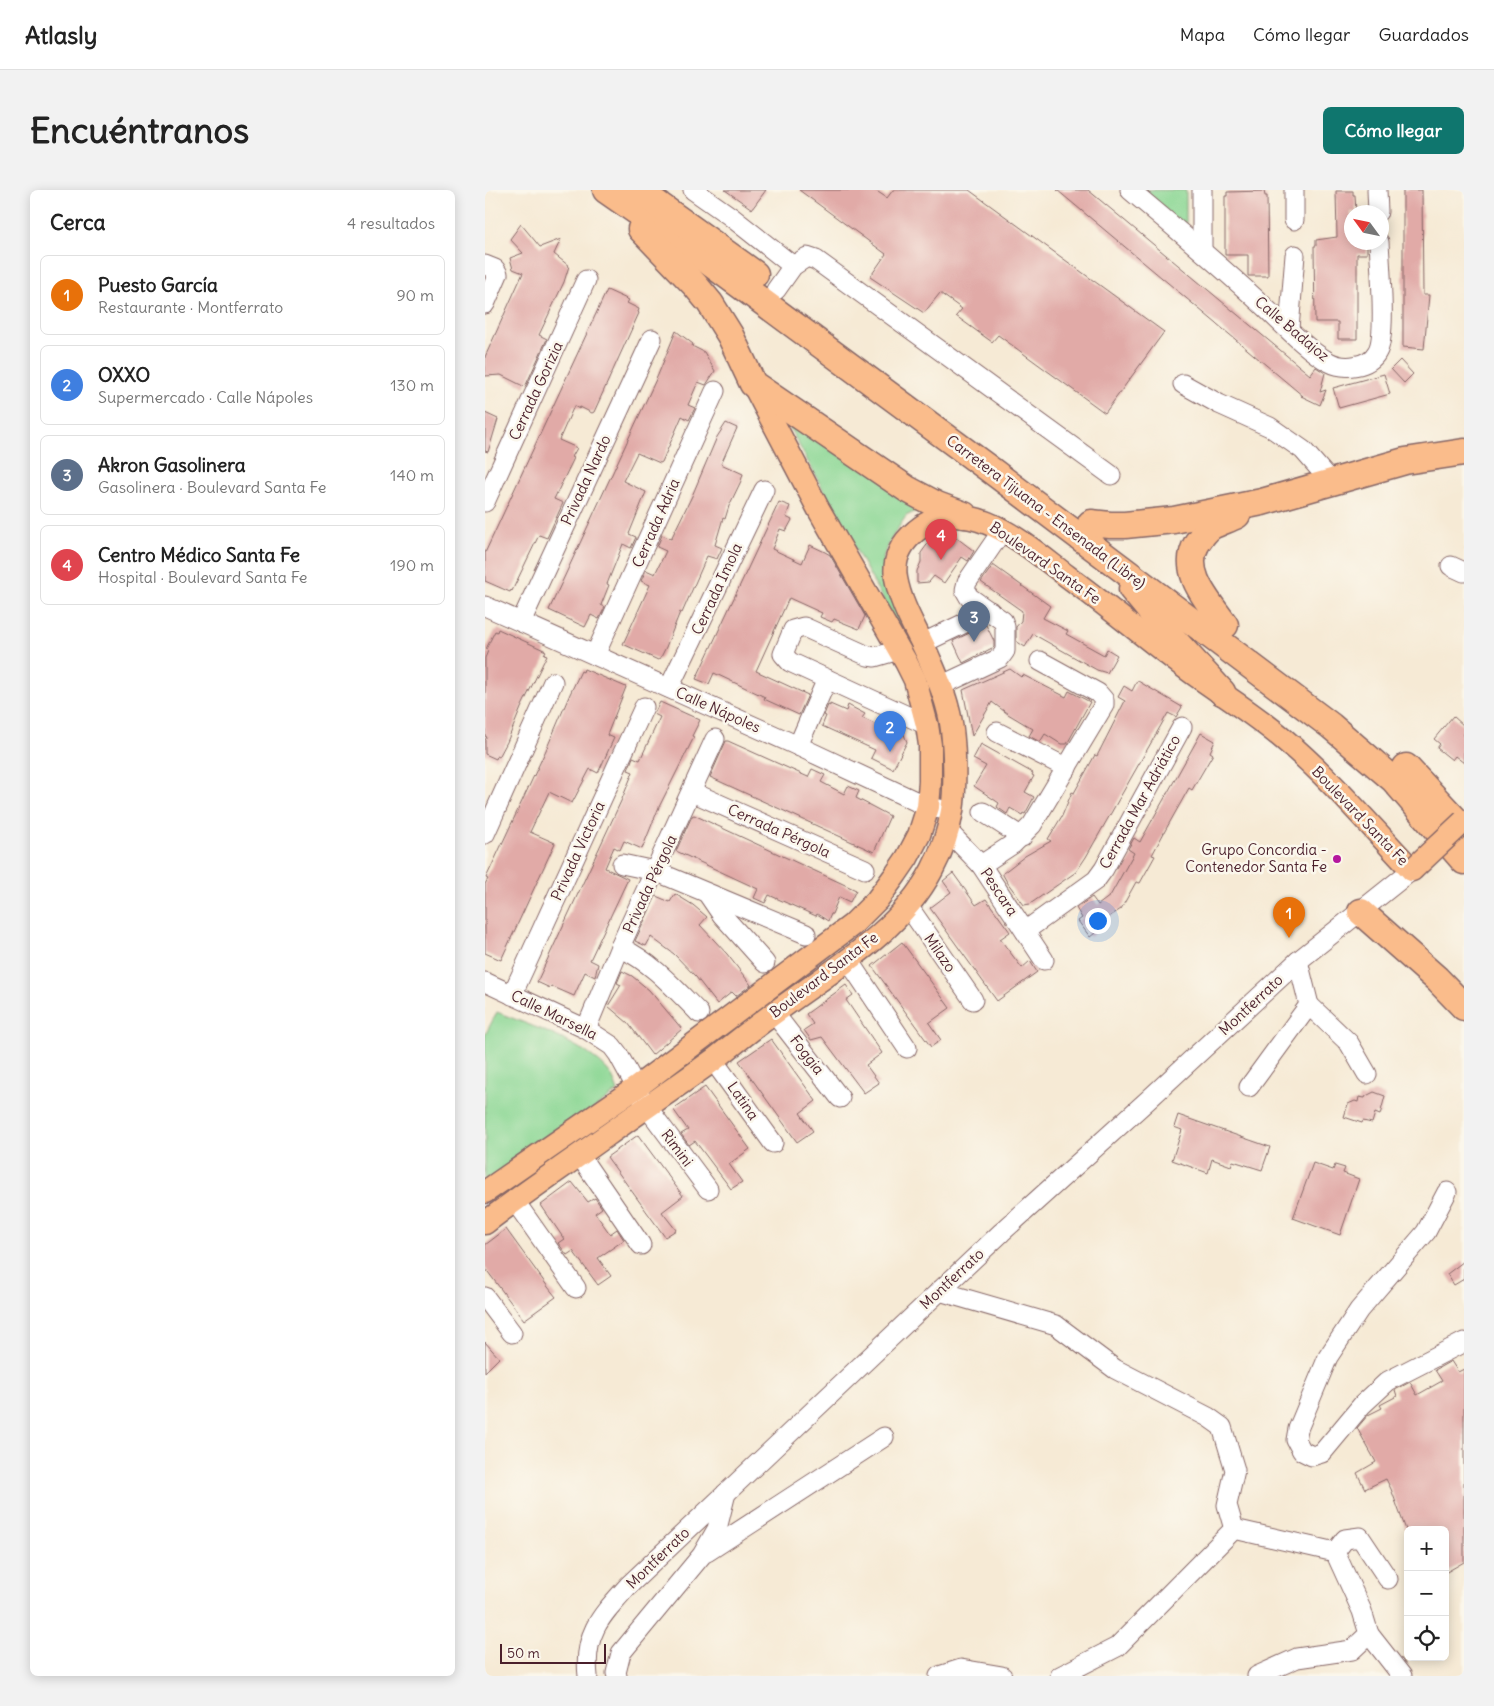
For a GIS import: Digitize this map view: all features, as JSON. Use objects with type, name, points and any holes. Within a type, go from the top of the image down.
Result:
[{"type":"highway","points":[[605,190],[710,303],[730,335],[753,384],[907,489],[937,505],[964,515]]},
{"type":"highway","name":"Carretera Tijuana - Ensenada (Libre)","points":[[605,190],[698,254],[1263,674],[1359,749],[1394,780],[1464,860]]},
{"type":"highway","name":"Carretera Tijuana - Ensenada (Libre)","points":[[638,190],[721,248],[1027,478],[1091,523],[1356,724],[1407,769],[1464,829]]},
{"type":"highway","points":[[1091,523],[1109,526],[1174,520],[1262,502],[1405,461],[1464,452]]},
{"type":"highway","points":[[1225,625],[1197,584],[1192,571],[1191,560],[1201,536],[1211,527],[1262,502]]},
{"type":"highway","points":[[1106,557],[1175,641],[1222,692]]},
{"type":"highway","points":[[1361,912],[1437,979],[1464,1007]]},
{"type":"main road","name":"Boulevard Santa Fe","points":[[485,1192],[637,1087],[852,925],[877,900],[907,858],[919,834],[928,807],[931,781],[930,745],[927,725],[915,680],[819,510],[753,384]]},
{"type":"main road","name":"Boulevard Santa Fe","points":[[485,1223],[514,1200],[580,1156],[713,1060],[848,960],[873,940],[908,906],[933,868],[950,820],[953,749],[949,711],[926,650],[909,618],[896,578],[896,556],[907,538],[924,524],[938,518],[964,515],[983,520],[1071,579],[1192,672],[1287,741],[1325,778],[1412,870]]},
{"type":"main road","points":[[1412,870],[1464,821]]},
{"type":"street","points":[[693,190],[730,216],[793,266]]},
{"type":"street","name":"Calle Badajoz","points":[[1131,190],[1202,250],[1309,347],[1331,363],[1345,366],[1363,364],[1371,360],[1381,344],[1379,250]]},
{"type":"street","points":[[1202,190],[1202,250]]},
{"type":"street","points":[[1293,190],[1294,220]]},
{"type":"street","points":[[1377,190],[1378,205]]},
{"type":"street","points":[[1289,329],[1295,255]]},
{"type":"street","points":[[776,290],[793,266],[807,257],[816,260],[1111,475]]},
{"type":"street","points":[[485,304],[498,277],[491,269]]},
{"type":"street","name":"Cerrada Gorizia","points":[[485,502],[586,280]]},
{"type":"street","name":"Privada Nardo","points":[[521,622],[652,338]]},
{"type":"street","points":[[1183,384],[1219,404],[1270,427],[1303,450],[1331,482]]},
{"type":"street","name":"Cerrada Adria","points":[[595,655],[715,391]]},
{"type":"street","name":"Cerrada Imola","points":[[669,688],[764,490]]},
{"type":"street","points":[[940,686],[1000,658],[1004,654],[1006,648],[1004,624],[1000,618],[969,597],[966,594],[965,586],[1002,531]]},
{"type":"street","name":"Calle Nápoles","points":[[485,606],[798,746],[928,807],[950,820]]},
{"type":"street","points":[[927,725],[786,659],[783,654],[793,630],[804,627],[868,656],[903,656],[926,650],[990,611]]},
{"type":"street","points":[[981,864],[1013,844],[1032,825],[1101,709],[1104,700],[1097,693],[1040,662]]},
{"type":"street","points":[[798,746],[827,679]]},
{"type":"street","points":[[485,834],[491,803],[553,682]]},
{"type":"street","name":"Privada Victoria","points":[[512,995],[643,707]]},
{"type":"street","name":"Cerrada Mar Adriático","points":[[1025,930],[1096,880],[1104,869],[1182,727]]},
{"type":"street","points":[[997,732],[1067,768]]},
{"type":"street","name":"Privada Pérgola","points":[[586,1029],[620,947],[715,739]]},
{"type":"street","name":"Cerrada Pérgola","points":[[692,792],[865,869]]},
{"type":"street","points":[[983,812],[1022,837]]},
{"type":"street","name":"Pescara","points":[[950,820],[1044,960]]},
{"type":"street","points":[[622,864],[655,871],[806,934]]},
{"type":"street","name":"Montferrato","points":[[588,1676],[587,1662],[590,1639],[601,1616],[628,1586],[1002,1232],[1141,1107],[1298,961],[1412,870]]},
{"type":"street","points":[[706,892],[722,915],[765,963]]},
{"type":"street","name":"Milazo","points":[[908,906],[973,1000]]},
{"type":"street","points":[[620,947],[638,956],[657,970],[699,1013]]},
{"type":"street","points":[[848,960],[907,1048]]},
{"type":"street","points":[[1298,961],[1309,1006],[1349,1043],[1367,1074]]},
{"type":"street","name":"Calle Marsella","points":[[485,982],[586,1029],[612,1046],[647,1107]]},
{"type":"street","points":[[1249,1087],[1309,1006]]},
{"type":"street","name":"Foggia","points":[[774,1013],[840,1098]]},
{"type":"street","name":"Latina","points":[[713,1060],[773,1143]]},
{"type":"street","name":"Rimini","points":[[647,1107],[708,1189]]},
{"type":"street","points":[[580,1156],[641,1244]]},
{"type":"street","points":[[1447,1192],[1426,1232],[1359,1310],[1328,1357],[1298,1429],[1296,1440],[1302,1451],[1311,1456],[1322,1453],[1362,1405],[1388,1381],[1464,1342]]},
{"type":"street","points":[[514,1200],[576,1288]]},
{"type":"street","points":[[939,1291],[1056,1325],[1115,1370],[1208,1417],[1222,1427],[1235,1470],[1227,1505],[1234,1529]]},
{"type":"street","points":[[485,1297],[512,1333]]},
{"type":"street","points":[[702,1555],[883,1437]]},
{"type":"street","points":[[617,1676],[621,1653],[702,1555],[717,1529],[726,1493]]},
{"type":"street","points":[[1234,1529],[1335,1552]]},
{"type":"street","points":[[1060,1676],[1117,1647],[1234,1529]]},
{"type":"street","points":[[1335,1552],[1345,1539],[1359,1537],[1388,1579]]},
{"type":"street","points":[[1335,1552],[1362,1611],[1369,1634],[1403,1676]]},
{"type":"street","points":[[1257,1676],[1297,1658],[1352,1650],[1369,1634]]},
{"type":"street","points":[[939,1676],[961,1669],[1002,1676]]},
{"type":"green space","points":[[1131,190],[1186,190],[1186,233]]},
{"type":"green space","points":[[775,406],[924,507],[906,516],[893,536],[883,557],[890,587],[910,639],[907,644],[787,423]]},
{"type":"green space","points":[[497,1012],[558,1037],[587,1053],[610,1073],[618,1091],[485,1188],[485,1035]]},
{"type":"building","points":[[725,190],[766,190],[752,209]]},
{"type":"building","points":[[799,190],[875,190],[887,198],[893,190],[969,190],[1164,332],[1105,413],[998,335],[992,342],[956,316],[962,309],[940,293],[924,313],[870,277],[886,254]]},
{"type":"building","points":[[1057,190],[1088,190],[1310,375],[1316,367],[1325,373],[1320,392],[1326,390],[1320,405],[1301,396],[1303,396]]},
{"type":"building","points":[[1403,190],[1422,190],[1423,295],[1429,295],[1424,349],[1403,347]]},
{"type":"building","points":[[1264,191],[1265,196],[1267,196],[1268,276],[1248,276],[1248,255],[1225,255],[1225,196],[1227,196],[1227,192]]},
{"type":"building","points":[[1336,191],[1353,191],[1356,205],[1344,205],[1344,250],[1367,250],[1367,254],[1357,254],[1357,339],[1338,339],[1338,322],[1315,322],[1314,246],[1316,246],[1316,240],[1337,237]]},
{"type":"building","points":[[521,224],[540,247],[561,239],[554,254],[569,266],[564,282],[539,335],[547,339],[525,387],[501,375],[485,376],[485,357],[523,273],[513,269],[510,258],[523,253],[510,239]]},
{"type":"building","points":[[607,290],[629,300],[627,303],[639,309],[639,313],[594,412],[592,413],[574,406],[559,440],[577,448],[554,499],[563,503],[547,538],[539,535],[510,592],[485,581],[485,553]]},
{"type":"building","points":[[676,331],[693,344],[692,346],[704,352],[715,371],[706,385],[698,382],[688,405],[695,408],[689,420],[682,416],[662,462],[660,463],[637,453],[623,481],[646,492],[629,534],[636,537],[631,548],[623,544],[607,584],[609,585],[601,605],[605,607],[599,619],[591,615],[585,627],[549,610],[658,375]]},
{"type":"building","points":[[1400,360],[1413,374],[1404,383],[1391,369]]},
{"type":"building","points":[[1384,374],[1390,394],[1339,408],[1333,388]]},
{"type":"building","points":[[485,413],[498,419],[488,452],[485,451]]},
{"type":"building","points":[[726,423],[737,428],[721,464],[743,474],[725,519],[723,518],[715,545],[722,548],[717,559],[707,556],[682,613],[680,612],[666,647],[658,660],[623,644],[650,585],[641,581],[646,570],[655,574],[666,551],[657,547],[662,535],[671,539],[717,437]]},
{"type":"building","points":[[779,502],[790,506],[786,517],[792,520],[786,531],[780,529],[772,549],[802,563],[810,545],[830,555],[865,616],[859,629],[834,619],[832,622],[820,617],[822,613],[789,598],[756,671],[808,695],[799,715],[714,673],[709,684],[696,679]]},
{"type":"building","points":[[953,535],[974,551],[968,561],[962,557],[944,583],[934,576],[929,582],[917,583],[917,571],[921,562],[921,553],[932,538],[945,546]]},
{"type":"building","points":[[993,565],[1050,606],[1043,618],[1068,631],[1066,634],[1104,655],[1107,649],[1117,655],[1107,673],[1097,670],[1033,634],[1025,647],[1016,641],[1016,627],[1021,621],[1022,611],[981,582]]},
{"type":"building","points":[[986,625],[994,641],[994,647],[963,663],[953,641]]},
{"type":"building","points":[[498,629],[546,651],[544,654],[547,655],[507,742],[496,759],[485,754],[485,740],[487,737],[485,736],[485,658],[488,651],[486,649],[495,631],[497,632]]},
{"type":"building","points":[[584,669],[626,687],[607,735],[614,738],[598,773],[590,769],[572,803],[549,792],[530,832],[555,843],[501,960],[485,953],[485,884],[488,879],[486,878],[570,694],[581,671],[583,672]]},
{"type":"building","points":[[1010,669],[1021,677],[1023,675],[1066,697],[1069,691],[1090,702],[1067,744],[1061,744],[1045,734],[1040,742],[1029,736],[1033,729],[992,702],[972,736],[963,690]]},
{"type":"building","points":[[1137,681],[1182,707],[1176,717],[1168,713],[1076,872],[1030,904],[1024,905],[1007,882],[1003,873],[1025,856],[1051,841],[1048,839],[1062,816],[1072,792],[1074,793],[1095,755],[1097,756],[1125,701],[1118,697],[1124,686],[1132,691]]},
{"type":"building","points":[[660,702],[700,720],[692,736],[694,737],[659,807],[642,849],[624,841],[620,850],[614,847],[605,868],[628,879],[590,960],[598,964],[595,977],[585,972],[574,996],[551,986],[550,988],[537,982],[622,799],[633,772],[628,770],[633,757],[640,760],[660,717],[654,714]]},
{"type":"building","points":[[830,704],[846,711],[848,705],[865,714],[862,718],[883,728],[885,724],[903,732],[907,742],[893,769],[871,758],[875,750],[822,726],[826,716],[824,715]]},
{"type":"building","points":[[1453,716],[1464,726],[1464,763],[1455,756],[1452,760],[1437,748],[1440,744],[1434,739]]},
{"type":"building","points":[[1201,733],[1215,741],[1210,752],[1213,754],[1192,790],[1189,788],[1152,855],[1155,856],[1140,883],[1136,882],[1121,909],[1107,918],[1109,922],[1090,937],[1078,921],[1082,918],[1076,908],[1092,897],[1098,905],[1110,896],[1134,853],[1128,849],[1134,838],[1140,842]]},
{"type":"building","points":[[726,741],[808,777],[812,769],[825,775],[821,782],[844,794],[848,786],[859,791],[856,798],[890,816],[874,852],[710,777]]},
{"type":"building","points":[[981,744],[1033,773],[1032,775],[1034,776],[1025,792],[1034,797],[1025,814],[1023,813],[1022,815],[1010,808],[1007,814],[997,807],[999,803],[974,786],[986,766],[973,759]]},
{"type":"building","points":[[694,815],[856,890],[850,902],[839,897],[828,921],[817,914],[816,916],[769,895],[765,903],[754,898],[758,889],[676,851]]},
{"type":"building","points":[[953,873],[976,905],[986,899],[1010,932],[1000,939],[1022,968],[1030,961],[1037,972],[997,1001],[930,908],[951,892],[943,881]]},
{"type":"building","points":[[675,894],[693,905],[707,917],[700,925],[727,954],[751,985],[736,996],[732,992],[717,1004],[696,977],[674,954],[651,937],[646,946],[635,941],[656,896],[670,902]]},
{"type":"building","points":[[902,942],[950,1008],[929,1023],[941,1040],[931,1047],[872,966]]},
{"type":"building","points":[[622,971],[632,976],[649,990],[682,1029],[652,1055],[628,1023],[608,1006],[621,985],[617,983]]},
{"type":"building","points":[[846,985],[853,995],[846,1000],[882,1053],[866,1065],[879,1083],[864,1093],[822,1037],[811,1040],[804,1030],[813,1024],[806,1014]]},
{"type":"building","points":[[771,1039],[816,1101],[800,1113],[813,1131],[797,1142],[739,1061]]},
{"type":"building","points":[[705,1087],[750,1149],[729,1164],[742,1182],[731,1189],[695,1141],[689,1145],[681,1134],[688,1130],[673,1109]]},
{"type":"building","points":[[1374,1092],[1385,1096],[1380,1115],[1375,1113],[1372,1123],[1363,1121],[1362,1123],[1344,1117],[1348,1104],[1355,1101],[1358,1102],[1359,1097],[1365,1098]]},
{"type":"building","points":[[1178,1115],[1270,1147],[1262,1170],[1233,1161],[1231,1166],[1212,1159],[1208,1173],[1172,1160],[1182,1130],[1174,1127]]},
{"type":"building","points":[[638,1135],[683,1196],[662,1212],[676,1230],[665,1237],[607,1157]]},
{"type":"building","points":[[1313,1163],[1333,1170],[1335,1165],[1345,1168],[1343,1173],[1359,1179],[1340,1235],[1293,1218]]},
{"type":"building","points":[[572,1182],[588,1202],[595,1198],[602,1208],[595,1213],[610,1234],[617,1229],[624,1240],[598,1258],[611,1276],[598,1285],[573,1251],[567,1255],[558,1243],[564,1239],[541,1205]]},
{"type":"building","points":[[506,1229],[556,1297],[524,1320],[485,1268],[485,1245]]},
{"type":"building","points":[[1464,1261],[1464,1279],[1454,1285],[1447,1274]]},
{"type":"building","points":[[485,1342],[499,1358],[485,1372]]},
{"type":"building","points":[[1451,1361],[1458,1372],[1464,1369],[1464,1562],[1449,1571],[1449,1526],[1405,1526],[1386,1479],[1365,1489],[1357,1473],[1376,1462],[1357,1428],[1368,1415],[1382,1408],[1380,1405],[1397,1396],[1395,1390],[1410,1382],[1417,1395],[1442,1381],[1435,1370]]},
{"type":"place","name":"Centro Médico Santa Fe","points":[[941,560]]},
{"type":"place","name":"Akron Gasolinera","points":[[974,642]]},
{"type":"place","name":"OXXO","points":[[890,752]]},
{"type":"place","name":"Grupo Concordia - Contenedor Santa Fe","points":[[1337,859]]},
{"type":"place","name":"Puesto García","points":[[1289,938]]}]
